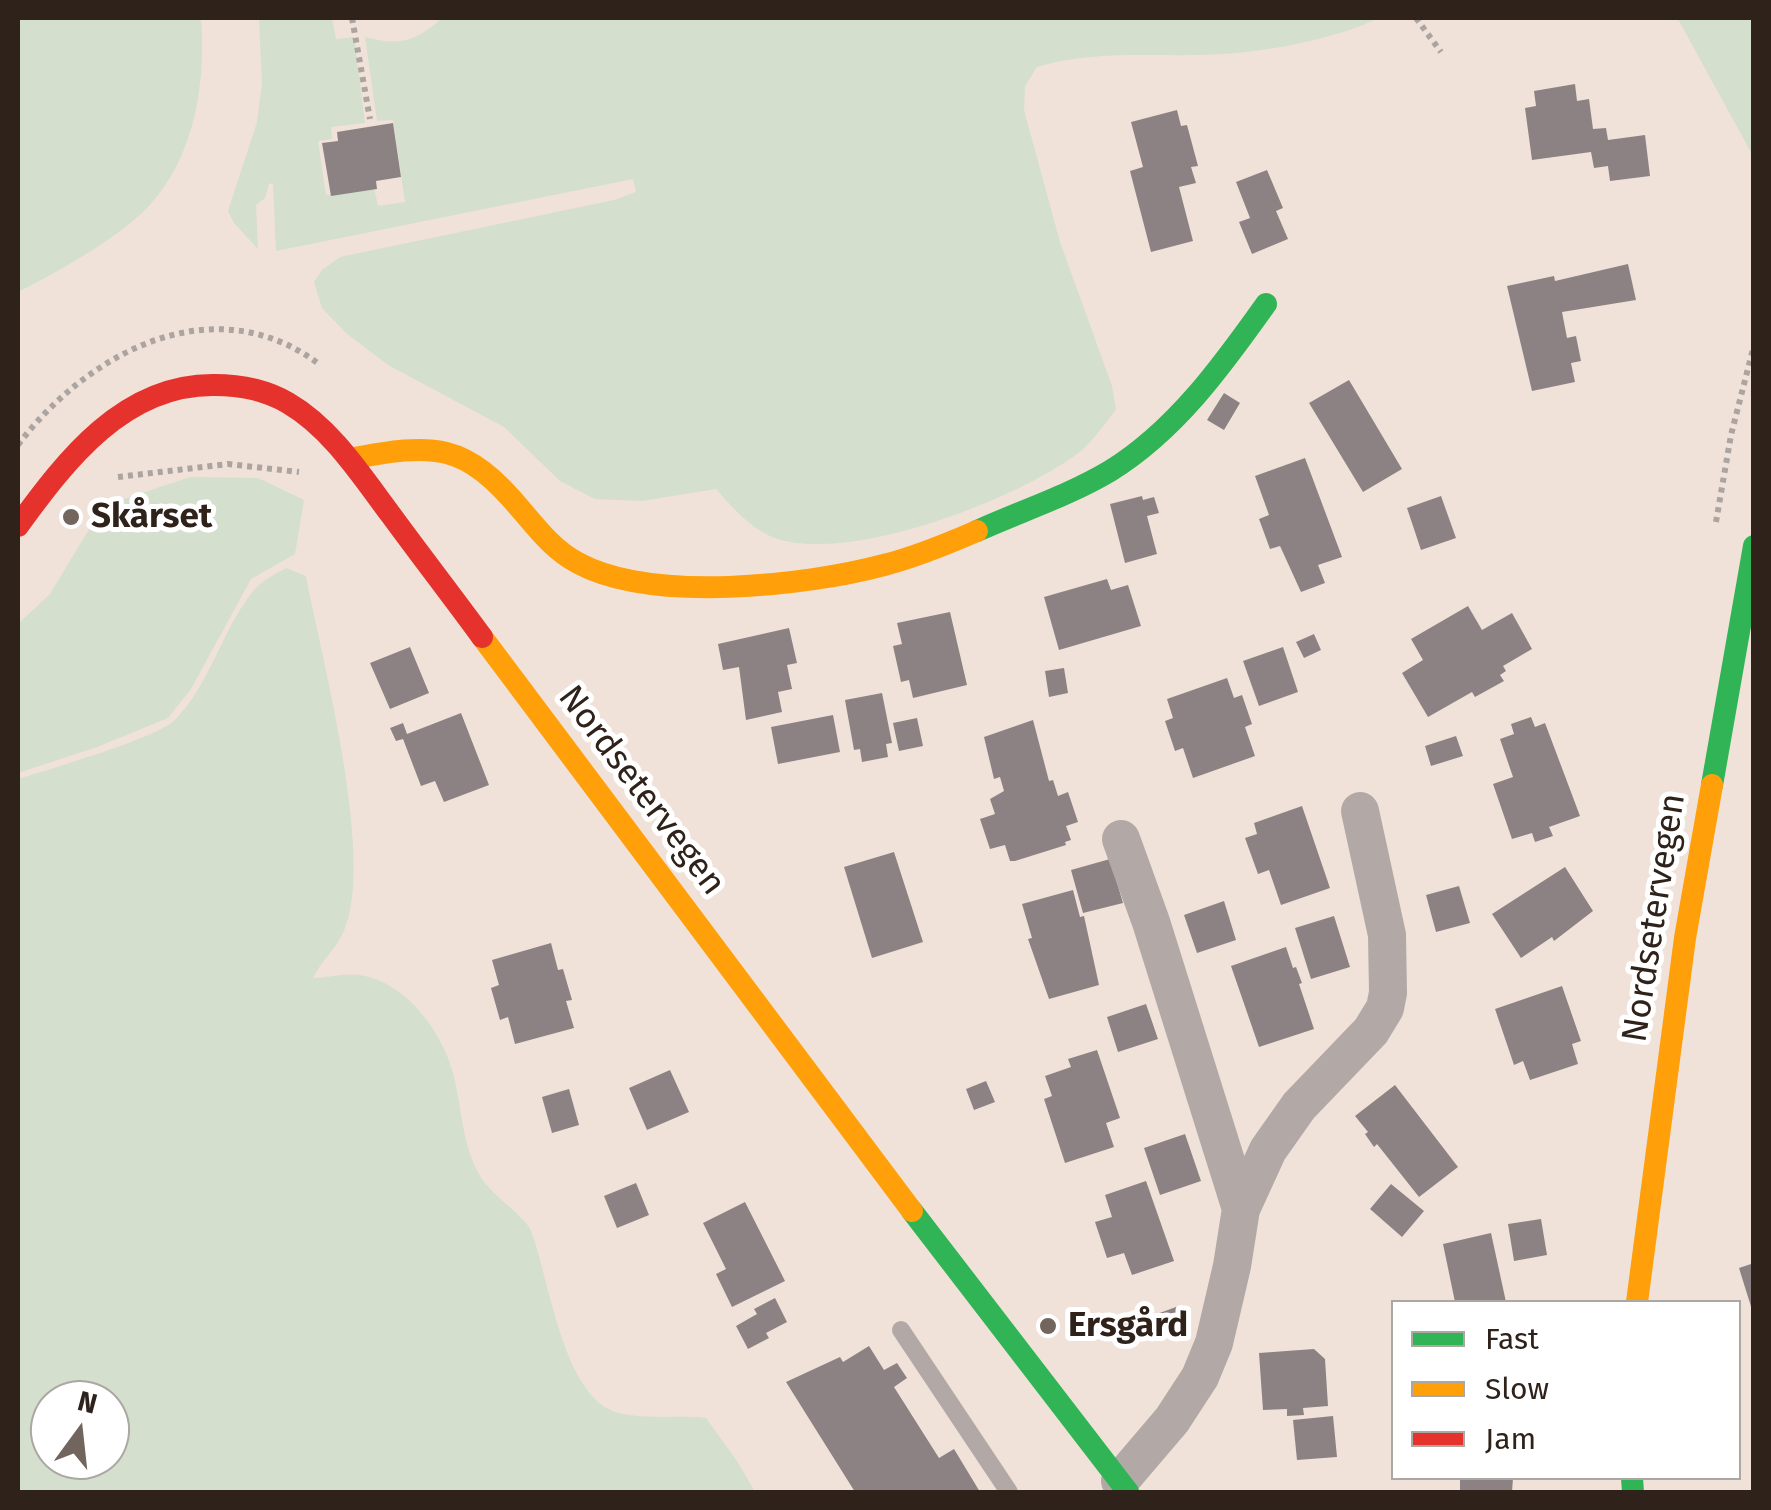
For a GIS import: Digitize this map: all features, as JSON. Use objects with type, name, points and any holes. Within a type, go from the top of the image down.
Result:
[{"type":"main road","points":[[349,459],[426,447],[456,451],[490,476],[546,541],[585,567],[621,581],[689,588],[848,575],[906,559],[1089,484],[1136,452],[1178,414],[1223,363],[1266,304]]},
{"type":"main road","name":"Nordsetervegen","points":[[24,507],[125,410],[170,388],[216,384],[258,390],[286,402],[308,418],[349,459],[841,1118],[1124,1487]]},
{"type":"main road","name":"Nordsetervegen","points":[[1637,1300],[1685,938],[1754,546]]},
{"type":"street","points":[[1124,1487],[1200,1378],[1214,1343],[1241,1209],[1268,1150],[1299,1106],[1371,1031],[1385,1008],[1387,935],[1360,811]]},
{"type":"street","points":[[1121,839],[1241,1209]]},
{"type":"lane","points":[[901,1330],[1009,1492]]},
{"type":"path","points":[[352,18],[358,34],[370,119]]},
{"type":"path","points":[[1416,18],[1440,52]]},
{"type":"path","points":[[110,478],[228,464],[302,473]]},
{"type":"green space","points":[[18,18],[201,18],[202,43],[194,118],[177,166],[164,187],[148,207],[104,243],[18,292]]},
{"type":"green space","points":[[259,18],[332,18],[336,39],[354,37],[365,123],[331,127],[332,139],[318,141],[326,195],[374,188],[378,206],[405,202],[393,120],[377,121],[365,37],[406,40],[442,18],[1378,18],[1315,40],[1266,49],[1219,54],[1097,56],[1037,67],[1025,86],[1024,110],[1060,242],[1112,386],[1116,410],[1081,451],[1054,469],[977,506],[889,535],[807,544],[775,538],[758,529],[716,489],[642,501],[595,499],[560,481],[504,427],[388,365],[346,333],[322,308],[314,282],[322,270],[340,257],[614,200],[636,192],[633,179],[276,251],[273,183],[256,205],[258,249],[228,211],[257,122],[262,83]]},
{"type":"green space","points":[[1672,18],[1753,18],[1753,156],[1679,21]]},
{"type":"green space","points":[[190,477],[258,478],[304,500],[295,554],[251,579],[191,689],[168,718],[18,773],[18,624],[50,594],[103,506]]},
{"type":"green space","points":[[286,568],[306,576],[350,810],[352,901],[343,933],[313,978],[354,975],[377,979],[408,999],[433,1029],[450,1064],[474,1165],[485,1183],[531,1231],[557,1324],[588,1390],[602,1405],[623,1414],[706,1418],[755,1492],[18,1492],[18,779],[125,744],[175,720],[198,690],[243,605],[265,580]]},
{"type":"building","points":[[1575,84],[1577,101],[1589,99],[1593,129],[1606,128],[1608,140],[1645,135],[1650,176],[1610,181],[1608,166],[1594,168],[1591,152],[1532,160],[1525,108],[1536,106],[1534,91]]},
{"type":"building","points":[[1177,110],[1181,126],[1187,125],[1198,166],[1191,167],[1196,183],[1179,187],[1193,241],[1151,252],[1130,171],[1143,167],[1131,122]]},
{"type":"building","points":[[393,123],[401,177],[376,181],[377,189],[331,196],[322,143],[338,141],[337,132]]},
{"type":"building","points":[[1267,170],[1283,208],[1276,211],[1288,239],[1252,254],[1239,222],[1250,218],[1236,182]]},
{"type":"building","points":[[1628,264],[1636,300],[1562,312],[1567,338],[1576,336],[1581,361],[1571,363],[1575,382],[1532,391],[1507,286],[1554,276],[1555,281]]},
{"type":"building","points":[[1349,380],[1402,469],[1363,492],[1309,403]]},
{"type":"building","points":[[1224,393],[1240,403],[1224,430],[1207,420]]},
{"type":"building","points":[[1305,458],[1342,557],[1318,565],[1325,583],[1301,592],[1280,546],[1270,549],[1259,519],[1269,515],[1255,476]]},
{"type":"building","points":[[1142,496],[1143,500],[1154,497],[1159,513],[1147,516],[1157,554],[1125,563],[1110,504]]},
{"type":"building","points":[[1441,496],[1456,538],[1421,550],[1407,508]]},
{"type":"building","points":[[1107,579],[1111,590],[1128,585],[1141,626],[1059,650],[1044,597]]},
{"type":"building","points":[[1468,606],[1482,630],[1512,613],[1532,649],[1503,666],[1506,671],[1500,675],[1504,681],[1475,697],[1472,692],[1428,717],[1402,673],[1423,660],[1411,639]]},
{"type":"building","points":[[950,612],[967,685],[913,698],[909,680],[901,682],[893,646],[902,644],[897,623]]},
{"type":"building","points":[[789,628],[797,663],[787,665],[792,689],[778,692],[782,712],[746,720],[739,667],[723,670],[718,644]]},
{"type":"building","points":[[1314,634],[1321,650],[1304,658],[1296,642]]},
{"type":"building","points":[[410,647],[429,693],[390,709],[370,663]]},
{"type":"building","points":[[1283,647],[1298,692],[1259,706],[1243,661]]},
{"type":"building","points":[[1064,668],[1068,693],[1049,697],[1045,671]]},
{"type":"building","points":[[1227,678],[1234,698],[1242,695],[1252,724],[1245,727],[1255,756],[1193,778],[1183,748],[1175,751],[1165,721],[1173,718],[1167,699]]},
{"type":"building","points":[[882,693],[892,743],[886,744],[888,757],[862,762],[860,749],[854,750],[845,700]]},
{"type":"building","points":[[461,713],[489,785],[444,802],[435,781],[421,786],[403,739],[396,741],[390,728],[403,723],[407,734]]},
{"type":"building","points":[[833,715],[840,752],[778,764],[771,727]]},
{"type":"building","points":[[1531,717],[1535,727],[1545,723],[1580,816],[1549,827],[1553,836],[1535,842],[1532,833],[1512,839],[1493,784],[1513,777],[1500,739],[1514,734],[1511,724]]},
{"type":"building","points":[[917,718],[923,746],[899,751],[893,723]]},
{"type":"building","points":[[1033,720],[1049,781],[1053,780],[1058,796],[1068,792],[1078,822],[1066,826],[1071,840],[1066,845],[1010,861],[1005,845],[990,849],[980,819],[995,814],[990,799],[1004,791],[1000,777],[994,779],[984,737]]},
{"type":"building","points":[[1456,736],[1463,756],[1431,766],[1425,746]]},
{"type":"building","points":[[1302,806],[1330,888],[1281,905],[1269,870],[1258,874],[1245,838],[1257,834],[1254,823]]},
{"type":"building","points":[[894,852],[923,942],[872,958],[844,867]]},
{"type":"building","points":[[1110,859],[1123,903],[1083,913],[1071,870]]},
{"type":"building","points":[[1565,867],[1593,911],[1554,941],[1552,937],[1521,958],[1492,914]]},
{"type":"building","points":[[1459,886],[1470,923],[1436,932],[1426,895]]},
{"type":"building","points":[[1073,890],[1080,917],[1084,916],[1099,985],[1049,999],[1028,939],[1032,938],[1022,904]]},
{"type":"building","points":[[1224,901],[1236,940],[1197,953],[1184,915]]},
{"type":"building","points":[[1334,916],[1350,967],[1311,979],[1295,928]]},
{"type":"building","points":[[551,943],[572,1000],[566,1001],[574,1028],[515,1044],[508,1017],[500,1020],[491,988],[499,985],[492,960]]},
{"type":"building","points":[[1286,947],[1302,983],[1299,984],[1314,1029],[1259,1047],[1231,966]]},
{"type":"building","points":[[1562,986],[1581,1041],[1572,1044],[1578,1064],[1530,1080],[1523,1061],[1514,1065],[1495,1009]]},
{"type":"building","points":[[1146,1004],[1158,1039],[1118,1052],[1107,1017]]},
{"type":"building","points":[[1097,1050],[1120,1118],[1106,1123],[1114,1147],[1065,1163],[1044,1099],[1052,1096],[1045,1076],[1071,1067],[1068,1059]]},
{"type":"building","points":[[670,1070],[689,1112],[647,1130],[629,1088]]},
{"type":"building","points":[[986,1081],[995,1102],[974,1110],[966,1089]]},
{"type":"building","points":[[1395,1085],[1458,1167],[1419,1197],[1377,1144],[1374,1147],[1355,1116]]},
{"type":"building","points":[[569,1089],[579,1125],[552,1133],[542,1097]]},
{"type":"building","points":[[1185,1134],[1201,1181],[1160,1195],[1144,1148]]},
{"type":"building","points":[[1146,1181],[1174,1261],[1132,1275],[1124,1253],[1107,1258],[1095,1222],[1112,1217],[1105,1195]]},
{"type":"building","points":[[636,1183],[649,1215],[617,1228],[604,1196]]},
{"type":"building","points":[[1391,1184],[1424,1211],[1402,1237],[1370,1209]]},
{"type":"building","points":[[745,1202],[785,1281],[732,1307],[716,1274],[726,1269],[703,1223]]},
{"type":"building","points":[[1541,1219],[1547,1255],[1514,1261],[1508,1224]]},
{"type":"building","points":[[1491,1233],[1506,1300],[1455,1300],[1443,1244]]},
{"type":"building","points":[[1754,1263],[1754,1313],[1753,1313],[1739,1268]]},
{"type":"building","points":[[775,1298],[787,1322],[748,1349],[736,1326],[757,1314],[754,1309]]},
{"type":"building","points":[[1176,1307],[1184,1329],[1153,1339],[1146,1318]]},
{"type":"building","points":[[869,1346],[884,1370],[897,1363],[907,1378],[894,1387],[939,1458],[954,1449],[980,1492],[855,1492],[786,1382],[840,1357],[843,1362]]},
{"type":"building","points":[[1314,1349],[1325,1359],[1328,1406],[1303,1408],[1304,1415],[1287,1416],[1287,1409],[1263,1410],[1259,1353]]},
{"type":"building","points":[[1333,1416],[1337,1457],[1297,1460],[1293,1420]]},
{"type":"building","points":[[1460,1480],[1513,1480],[1512,1492],[1460,1492]]},
{"type":"traffic: fast","points":[[977,531],[1078,488],[1134,455],[1196,396],[1266,304]]},
{"type":"traffic: fast","points":[[1712,785],[1754,546]]},
{"type":"traffic: fast","points":[[912,1211],[1128,1492]]},
{"type":"traffic: fast","points":[[1632,1480],[1633,1492]]},
{"type":"traffic: slow","points":[[349,459],[426,450],[465,460],[502,489],[548,540],[570,558],[609,575],[646,583],[729,587],[813,579],[896,562],[977,531]]},
{"type":"traffic: slow","points":[[482,637],[912,1211]]},
{"type":"traffic: slow","points":[[1637,1300],[1685,938],[1712,785]]},
{"type":"traffic: jam","points":[[18,526],[77,452],[125,412],[152,397],[182,388],[214,385],[252,389],[288,403],[332,439],[482,637]]},
{"type":"place","name":"Skårset","points":[[71,517]]},
{"type":"place","name":"Ersgård","points":[[1048,1326]]}]
